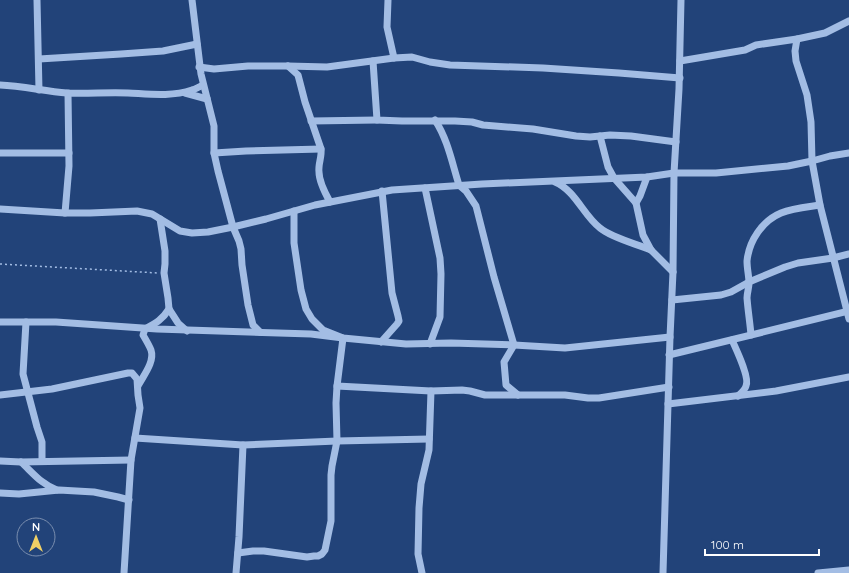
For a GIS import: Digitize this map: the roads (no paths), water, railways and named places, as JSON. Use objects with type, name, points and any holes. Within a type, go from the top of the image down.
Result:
[{"type":"street","points":[[37,0],[39,90]]},
{"type":"street","points":[[192,0],[198,44],[199,67],[214,126],[214,153],[239,241],[246,296],[253,325],[260,332]]},
{"type":"street","points":[[388,0],[387,27],[394,58]]},
{"type":"street","points":[[663,573],[669,355],[673,272],[674,173],[680,78],[681,0]]},
{"type":"street","points":[[680,61],[745,50],[756,45],[825,33],[849,21]]},
{"type":"street","points":[[669,355],[848,314],[820,205],[812,161],[811,122],[807,95],[796,61],[795,51],[797,39]]},
{"type":"street","points":[[39,59],[163,51],[198,44]]},
{"type":"street","points":[[199,67],[214,69],[248,66],[327,67],[394,58],[412,58],[450,65],[550,68],[680,78]]},
{"type":"street","points":[[373,61],[377,120]]},
{"type":"street","points":[[288,66],[298,75],[305,102],[321,149],[318,170],[319,177],[330,202]]},
{"type":"street","points":[[0,85],[68,93],[109,92],[175,94],[193,90],[203,85]]},
{"type":"street","points":[[183,92],[207,99]]},
{"type":"street","points":[[65,212],[69,166],[68,93]]},
{"type":"street","points":[[435,120],[448,146],[459,186],[466,191],[476,206],[494,277],[514,345],[504,362],[506,385],[518,395]]},
{"type":"street","points":[[311,121],[455,121],[533,129],[576,136],[631,136],[676,142]]},
{"type":"street","points":[[600,136],[607,164],[614,178],[636,203],[643,235],[651,250],[673,272]]},
{"type":"street","points":[[214,153],[321,149]]},
{"type":"street","points":[[0,153],[69,153]]},
{"type":"street","points":[[0,209],[90,213],[137,211],[152,214],[180,231],[192,233],[208,232],[266,219],[315,205],[382,191],[647,177],[674,173],[716,173],[788,166],[830,156],[849,154]]},
{"type":"street","points":[[636,203],[647,177]]},
{"type":"street","points":[[553,182],[561,185],[567,190],[601,229],[651,250]]},
{"type":"street","points":[[425,188],[440,258],[441,274],[440,317],[430,344]]},
{"type":"street","points":[[381,342],[398,321],[392,293],[382,191]]},
{"type":"street","points":[[751,335],[747,299],[749,282],[747,268],[753,238],[760,228],[780,213],[820,205]]},
{"type":"street","points":[[294,211],[294,243],[300,290],[306,309],[312,319],[323,330],[343,338]]},
{"type":"street","points":[[160,219],[165,251],[164,273],[169,309],[178,323],[187,331]]},
{"type":"street","points":[[672,300],[721,295],[731,292],[749,282],[785,267],[798,263],[849,254]]},
{"type":"street","points":[[145,329],[161,320],[169,309]]},
{"type":"street","points":[[0,322],[56,322],[187,331],[311,334],[406,344],[451,343],[565,348],[670,338]]},
{"type":"street","points":[[26,322],[23,374],[42,442],[42,461]]},
{"type":"street","points":[[248,332],[253,325]]},
{"type":"street","points":[[138,386],[148,368],[152,354],[144,335],[145,329]]},
{"type":"street","points":[[238,553],[264,551],[307,557],[318,556],[325,550],[331,521],[331,475],[337,442],[336,403],[343,338]]},
{"type":"street","points":[[732,340],[747,380],[746,386],[738,396]]},
{"type":"street","points":[[0,395],[52,389],[128,373],[135,375],[137,379],[140,408],[132,460],[124,573]]},
{"type":"street","points":[[668,404],[776,391],[849,377]]},
{"type":"street","points":[[337,386],[430,391],[462,390],[485,395],[565,395],[588,398],[599,398],[668,386]]},
{"type":"street","points":[[422,573],[418,554],[419,508],[421,484],[429,450],[430,391]]},
{"type":"street","points":[[135,438],[243,445],[429,440]]},
{"type":"street","points":[[236,573],[243,445]]},
{"type":"street","points":[[0,461],[132,460]]},
{"type":"street","points":[[21,462],[44,483],[59,490]]},
{"type":"street","points":[[0,493],[19,494],[59,490],[94,492],[113,495],[129,500]]},
{"type":"street","points":[[818,573],[849,570]]}]
